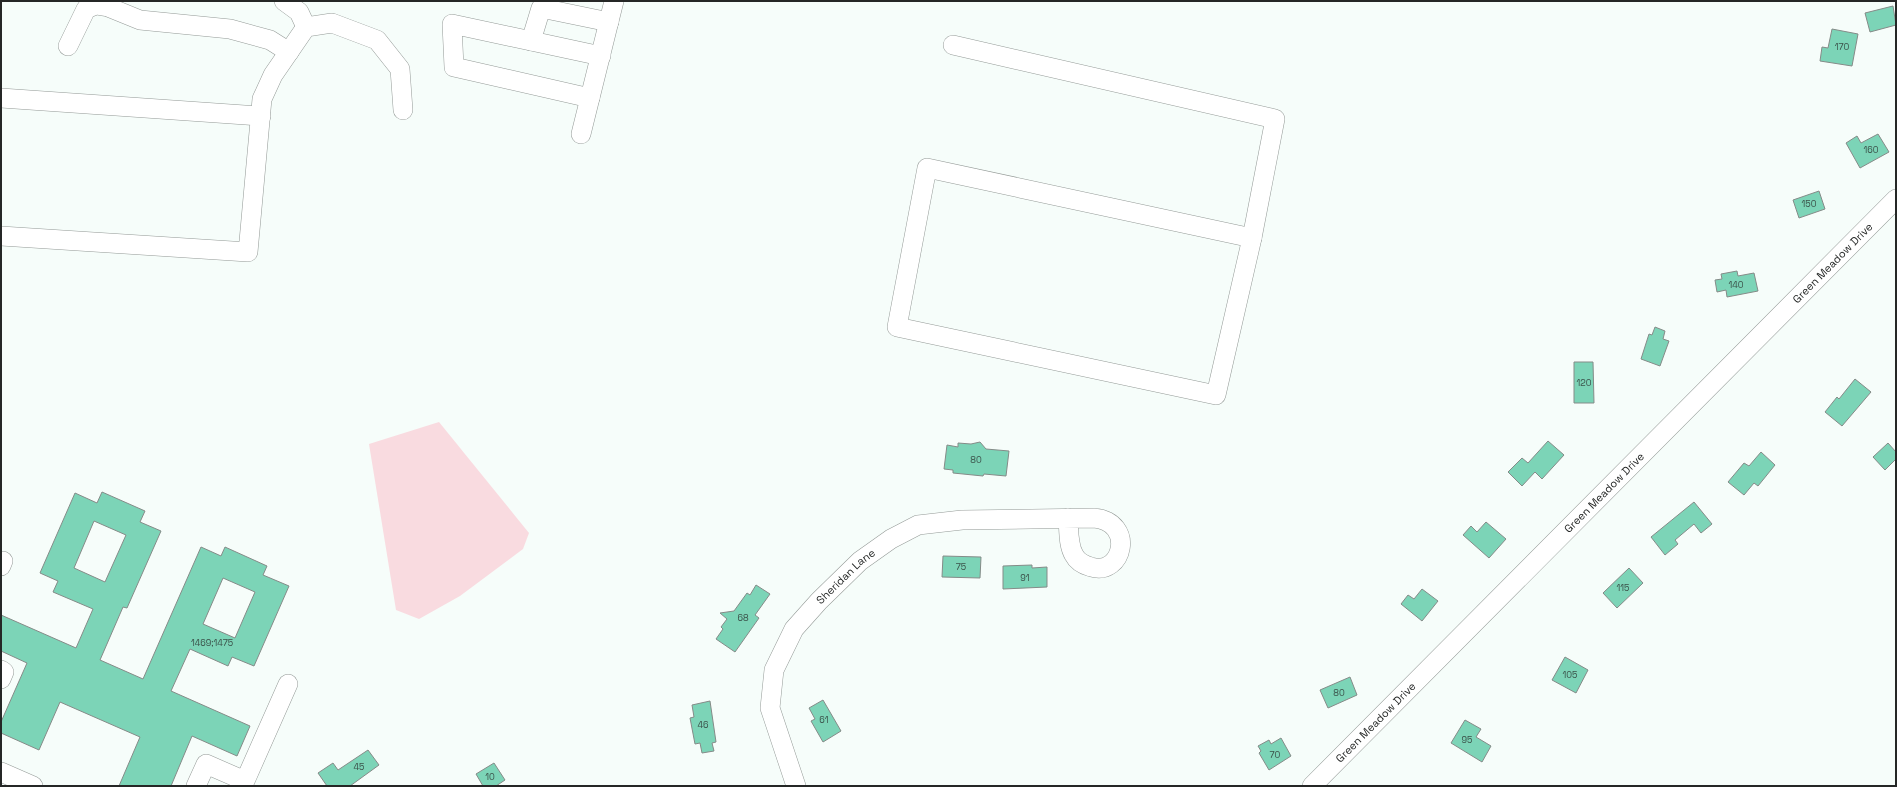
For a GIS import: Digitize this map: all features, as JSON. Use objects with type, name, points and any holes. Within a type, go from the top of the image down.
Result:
[{"type":"street","points":[[284,1],[299,12],[306,27]]},
{"type":"street","points":[[581,134],[614,1]]},
{"type":"street","points":[[68,46],[81,21],[95,21],[102,17],[116,4],[140,20],[230,29],[270,40],[289,52]]},
{"type":"street","points":[[531,41],[541,8],[609,22]]},
{"type":"street","points":[[1,236],[248,252],[262,99],[273,75],[306,27],[332,23],[377,40],[400,69],[404,110]]},
{"type":"street","points":[[590,98],[454,66],[452,24],[601,56]]},
{"type":"street","points":[[953,45],[1275,119],[1252,238],[1216,395],[897,327],[927,168],[1252,238]]},
{"type":"street","points":[[1,98],[261,116]]},
{"type":"street","name":"Green Meadow Drive","points":[[1312,786],[1896,199]]},
{"type":"street","name":"Sheridan Lane","points":[[796,786],[770,708],[774,670],[794,629],[819,601],[860,561],[891,539],[918,525],[962,520],[1068,518]]},
{"type":"street","points":[[1,670],[4,672],[1,679]]},
{"type":"street","points":[[196,786],[206,764],[245,781],[288,684]]},
{"type":"street","points":[[1,772],[33,786]]},
{"type":"shaded area","points":[[439,422],[529,533],[523,549],[460,596],[419,619],[396,610],[369,444]]},
{"type":"building","points":[[1893,6],[1896,25],[1870,32],[1865,13]]},
{"type":"building","points":[[1832,29],[1858,34],[1852,66],[1820,61],[1822,47],[1828,48]]},
{"type":"building","points":[[1878,134],[1889,152],[1860,168],[1846,143],[1857,136],[1861,143]]},
{"type":"building","points":[[1819,191],[1825,209],[1799,218],[1793,200]]},
{"type":"building","points":[[1737,271],[1738,276],[1754,273],[1758,291],[1727,297],[1726,290],[1717,292],[1715,280],[1722,279],[1721,274]]},
{"type":"building","points":[[1655,327],[1665,331],[1663,339],[1669,341],[1660,366],[1641,359],[1649,334],[1652,335]]},
{"type":"building","points":[[1574,362],[1593,362],[1594,403],[1574,403]]},
{"type":"building","points":[[1855,379],[1871,392],[1842,426],[1825,412],[1837,397],[1839,399]]},
{"type":"building","points":[[1548,441],[1564,455],[1542,479],[1535,472],[1522,486],[1508,472],[1522,458],[1528,463]]},
{"type":"building","points":[[980,442],[986,449],[1009,451],[1006,476],[984,474],[983,476],[953,473],[953,470],[944,469],[947,445],[958,447],[958,443],[971,444]]},
{"type":"building","points":[[1888,443],[1896,452],[1896,459],[1885,470],[1873,457]]},
{"type":"building","points":[[1761,452],[1775,465],[1758,486],[1754,483],[1744,495],[1728,482],[1744,463],[1749,466]]},
{"type":"building","points":[[102,492],[145,511],[140,522],[161,531],[127,608],[123,607],[100,660],[143,679],[201,547],[221,556],[225,547],[267,566],[263,575],[289,586],[254,666],[232,657],[228,666],[190,649],[171,691],[250,726],[237,756],[192,736],[171,786],[119,786],[140,737],[60,702],[39,750],[1,733],[1,722],[27,663],[1,651],[1,615],[76,648],[93,609],[53,592],[58,581],[40,573],[75,493],[97,503]],"holes":[[[94,521],[126,535],[105,582],[74,568]],[[223,578],[255,592],[235,638],[203,624]]]},
{"type":"building","points":[[1694,502],[1712,524],[1701,533],[1694,524],[1675,540],[1678,544],[1665,555],[1651,537]]},
{"type":"building","points":[[1486,522],[1506,539],[1489,558],[1463,535],[1471,526],[1477,532]]},
{"type":"building","points":[[943,556],[981,557],[980,578],[942,577]]},
{"type":"building","points":[[1032,565],[1032,568],[1047,567],[1047,587],[1003,589],[1003,566]]},
{"type":"building","points":[[1629,568],[1643,583],[1617,608],[1603,593]]},
{"type":"building","points":[[756,585],[770,594],[755,615],[759,618],[735,652],[716,639],[723,629],[721,627],[727,619],[720,613],[734,611],[747,593],[750,595]]},
{"type":"building","points":[[1422,589],[1438,601],[1422,621],[1401,604],[1408,595],[1414,599]]},
{"type":"building","points":[[1565,657],[1588,670],[1576,693],[1552,680]]},
{"type":"building","points":[[1350,677],[1357,695],[1328,708],[1320,690]]},
{"type":"building","points":[[823,700],[841,731],[823,742],[811,721],[815,719],[809,708]]},
{"type":"building","points":[[710,701],[716,742],[712,743],[714,751],[702,753],[700,743],[695,744],[690,718],[694,717],[692,705]]},
{"type":"building","points":[[1465,720],[1481,729],[1476,737],[1491,746],[1482,762],[1451,743]]},
{"type":"building","points":[[1281,738],[1291,756],[1269,770],[1259,753],[1261,751],[1258,746],[1269,740],[1271,744]]},
{"type":"building","points":[[368,750],[379,765],[350,786],[327,786],[318,773],[333,763],[338,770]]},
{"type":"building","points":[[494,763],[505,780],[496,786],[483,786],[476,774]]}]
